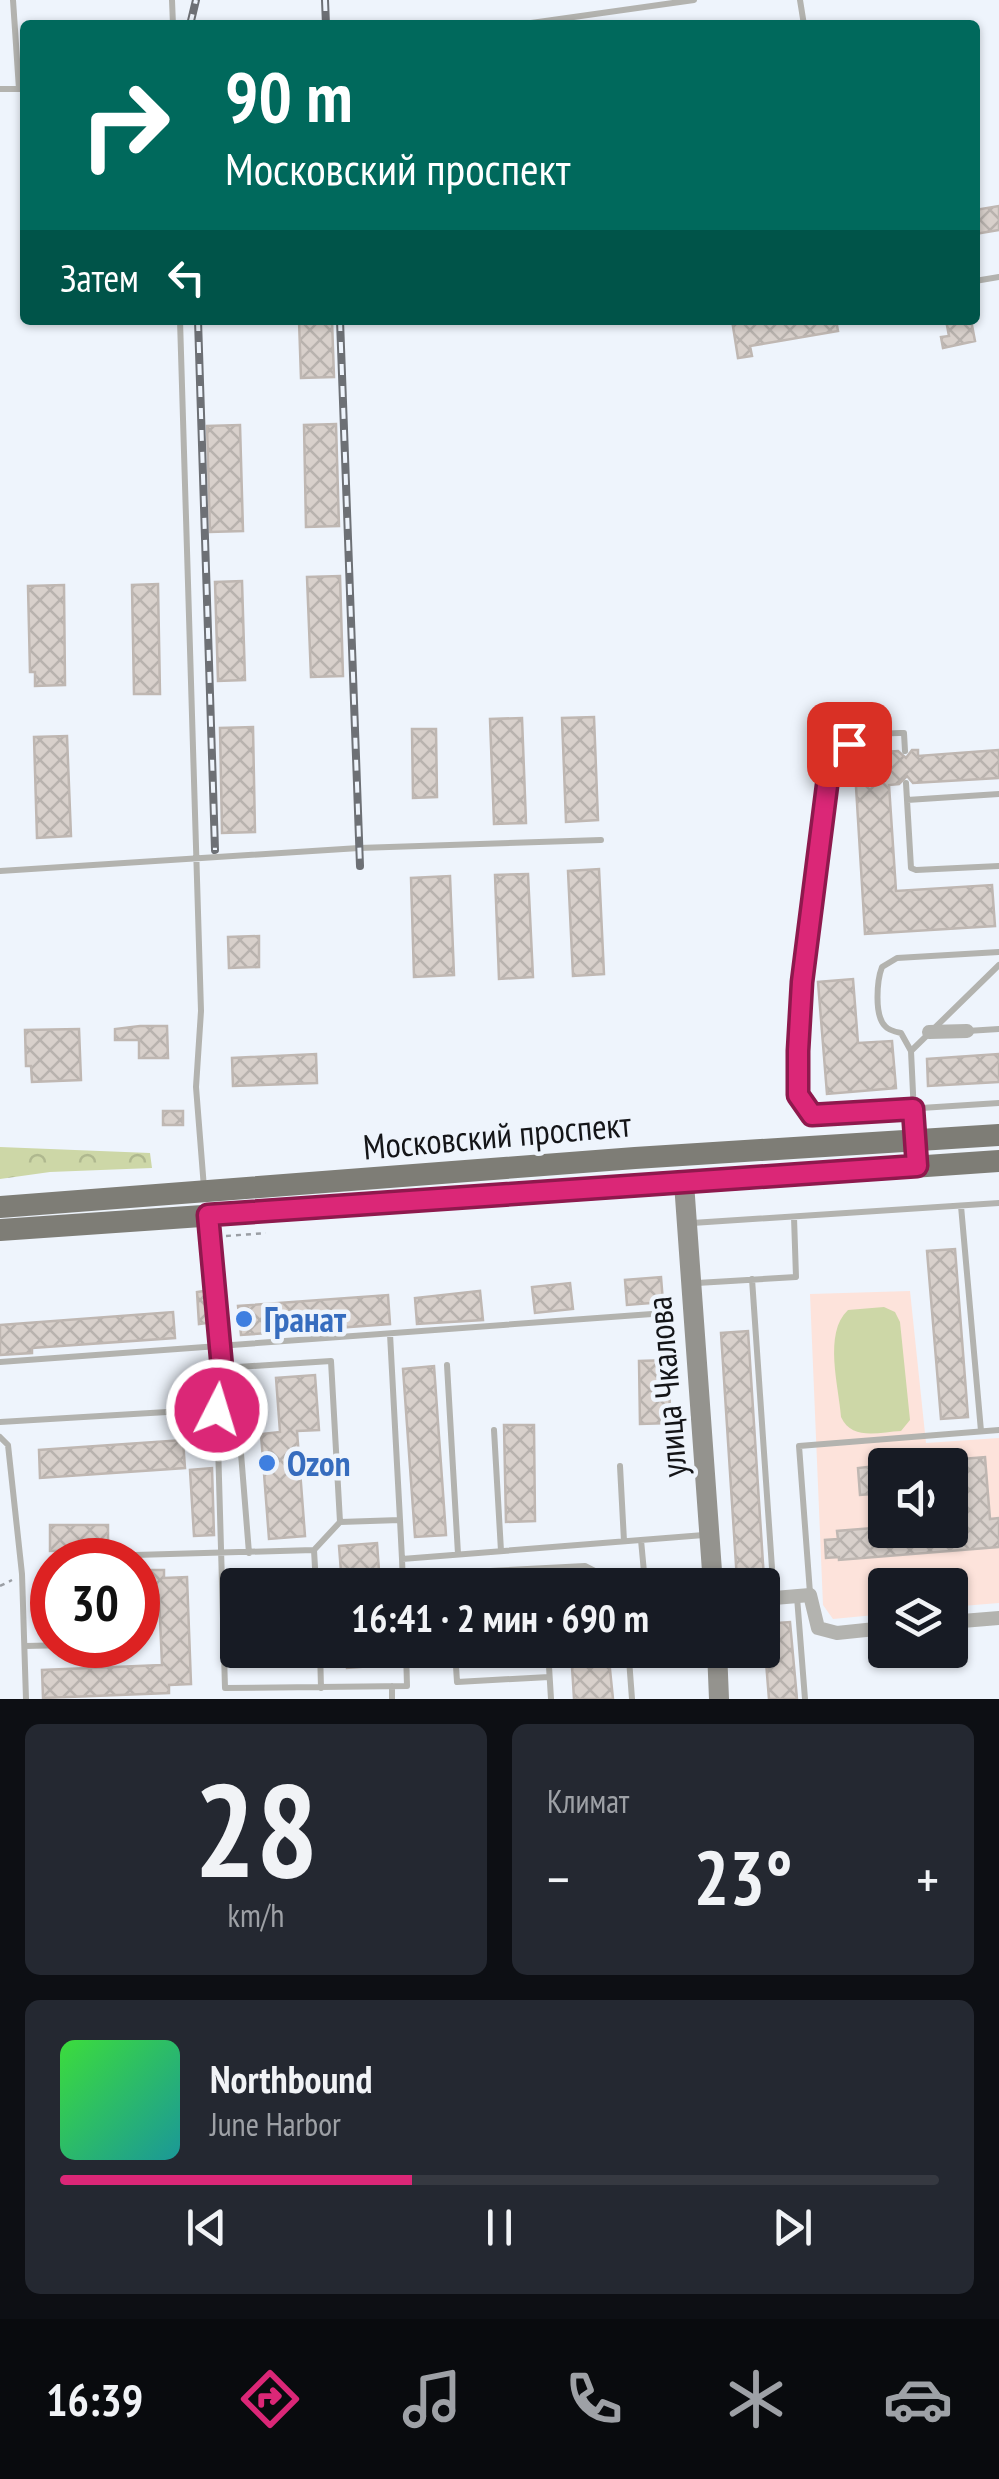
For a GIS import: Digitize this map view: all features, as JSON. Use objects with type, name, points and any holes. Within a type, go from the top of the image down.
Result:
[{"type":"main road","name":"Московский проспект","points":[[0,1230],[635,1158],[999,1135]]},
{"type":"main road","points":[[915,1140],[917,1166]]},
{"type":"main road","name":"Московский проспект","points":[[0,1207],[206,1204],[684,1183],[999,1161]]},
{"type":"street","points":[[928,1032],[968,1031]]},
{"type":"street","name":"улица Чкалова","points":[[684,1183],[712,1568]]},
{"type":"street","points":[[206,1204],[222,1368],[217,1410]]},
{"type":"street","points":[[780,1597],[803,1595],[818,1628],[837,1633],[868,1630]]},
{"type":"street","points":[[968,1621],[999,1618]]},
{"type":"street","points":[[717,1668],[719,1699]]},
{"type":"lane","points":[[13,0],[20,69]]},
{"type":"lane","points":[[552,20],[694,0]]},
{"type":"lane","points":[[180,325],[201,1011],[196,1086],[206,1204]]},
{"type":"lane","points":[[904,751],[904,733],[882,732],[849,744],[830,762],[802,982],[798,1095],[812,1115],[999,1102]]},
{"type":"lane","points":[[906,784],[911,868],[999,866]]},
{"type":"lane","points":[[907,800],[999,794]]},
{"type":"lane","points":[[0,871],[359,848],[601,840]]},
{"type":"lane","points":[[915,1140],[911,1050],[901,1034],[888,1029],[881,1020],[878,978],[882,966],[897,958],[999,952]]},
{"type":"lane","points":[[911,1050],[999,965]]},
{"type":"lane","points":[[968,1031],[999,1029]]},
{"type":"lane","points":[[686,1223],[999,1203]]},
{"type":"lane","points":[[961,1206],[981,1431]]},
{"type":"lane","points":[[690,1283],[796,1277],[794,1218]]},
{"type":"lane","points":[[752,1279],[766,1568]]},
{"type":"lane","points":[[0,1362],[652,1314]]},
{"type":"lane","points":[[390,1334],[402,1568]]},
{"type":"lane","points":[[249,1552],[238,1416],[222,1368],[332,1362],[340,1522]]},
{"type":"lane","points":[[447,1364],[458,1554]]},
{"type":"lane","points":[[0,1422],[217,1410],[225,1688],[220,1699]]},
{"type":"lane","points":[[494,1430],[501,1550]]},
{"type":"lane","points":[[805,1699],[799,1446],[999,1430]]},
{"type":"lane","points":[[0,1438],[8,1444],[22,1574],[26,1699]]},
{"type":"lane","points":[[620,1466],[624,1541]]},
{"type":"lane","points":[[160,1555],[314,1550],[340,1522],[400,1520]]},
{"type":"lane","points":[[402,1558],[710,1534]]},
{"type":"lane","points":[[641,1540],[644,1568]]},
{"type":"lane","points":[[314,1550],[315,1568]]},
{"type":"lane","points":[[547,1568],[589,1568]]},
{"type":"lane","points":[[25,1646],[30,1646]]},
{"type":"lane","points":[[320,1668],[321,1688]]},
{"type":"lane","points":[[225,1688],[407,1686],[406,1668]]},
{"type":"lane","points":[[457,1668],[457,1682],[549,1677]]},
{"type":"lane","points":[[549,1668],[550,1699]]},
{"type":"lane","points":[[630,1668],[632,1699]]},
{"type":"lane","points":[[392,1686],[392,1699]]},
{"type":"shaded area","points":[[910,1291],[926,1443],[999,1438],[999,1603],[968,1606],[968,1568],[868,1568],[868,1616],[833,1619],[823,1605],[810,1294]]},
{"type":"green space","points":[[0,1147],[150,1153],[152,1168],[50,1172],[0,1179]]},
{"type":"green space","points":[[884,1307],[895,1312],[900,1322],[910,1420],[901,1431],[859,1432],[841,1417],[834,1361],[836,1332],[848,1310]]},
{"type":"building","points":[[999,206],[999,230],[980,233],[980,209]]},
{"type":"building","points":[[299,325],[332,325],[334,377],[301,378]]},
{"type":"building","points":[[733,325],[837,325],[838,331],[750,346],[752,356],[738,358]]},
{"type":"building","points":[[947,325],[972,325],[975,341],[943,348],[941,337],[949,336]]},
{"type":"building","points":[[336,424],[339,526],[306,527],[304,425]]},
{"type":"building","points":[[240,425],[243,531],[210,532],[207,426]]},
{"type":"building","points":[[340,576],[343,676],[311,677],[307,577]]},
{"type":"building","points":[[242,581],[245,680],[218,681],[215,582]]},
{"type":"building","points":[[158,584],[160,694],[134,694],[132,585]]},
{"type":"building","points":[[64,585],[65,685],[35,686],[35,672],[30,672],[28,586]]},
{"type":"building","points":[[594,717],[598,820],[566,822],[562,718]]},
{"type":"building","points":[[522,718],[526,823],[494,824],[490,719]]},
{"type":"building","points":[[253,727],[255,832],[222,833],[220,728]]},
{"type":"building","points":[[412,729],[436,729],[437,797],[413,798]]},
{"type":"building","points":[[67,736],[71,836],[37,838],[34,737]]},
{"type":"building","points":[[912,750],[918,750],[918,756],[999,750],[999,778],[913,783],[907,776],[899,784],[889,785],[896,891],[992,885],[995,926],[865,934],[854,754],[898,751],[906,758]]},
{"type":"building","points":[[599,869],[604,974],[573,976],[568,871]]},
{"type":"building","points":[[528,874],[533,977],[499,979],[495,875]]},
{"type":"building","points":[[450,876],[454,975],[414,977],[411,878]]},
{"type":"building","points":[[259,936],[259,967],[229,968],[228,937]]},
{"type":"building","points":[[853,979],[858,1043],[892,1041],[896,1088],[827,1094],[818,982]]},
{"type":"building","points":[[167,1026],[168,1058],[139,1058],[139,1040],[115,1040],[115,1029]]},
{"type":"building","points":[[79,1029],[81,1080],[32,1082],[31,1066],[26,1066],[25,1030]]},
{"type":"building","points":[[316,1054],[317,1083],[233,1086],[232,1058]]},
{"type":"building","points":[[999,1054],[999,1082],[928,1086],[927,1059]]},
{"type":"building","points":[[163,1111],[183,1111],[183,1125],[163,1125]]},
{"type":"building","points":[[955,1249],[968,1417],[941,1419],[927,1251]]},
{"type":"building","points":[[661,1277],[663,1302],[627,1305],[625,1280]]},
{"type":"building","points":[[570,1283],[573,1309],[535,1313],[532,1287]]},
{"type":"building","points":[[204,1291],[207,1323],[199,1324],[197,1292]]},
{"type":"building","points":[[480,1291],[483,1320],[417,1324],[415,1298]]},
{"type":"building","points":[[388,1295],[390,1324],[241,1335],[238,1306]]},
{"type":"building","points":[[173,1312],[175,1338],[32,1348],[32,1353],[0,1355],[0,1325]]},
{"type":"building","points":[[748,1331],[763,1568],[736,1568],[721,1333]]},
{"type":"building","points":[[669,1360],[670,1423],[640,1424],[639,1361]]},
{"type":"building","points":[[434,1366],[446,1535],[415,1537],[403,1369]]},
{"type":"building","points":[[315,1375],[319,1430],[297,1431],[305,1536],[269,1539],[261,1434],[280,1432],[276,1378]]},
{"type":"building","points":[[504,1425],[534,1425],[535,1521],[506,1522]]},
{"type":"building","points":[[183,1440],[185,1468],[40,1478],[39,1450]]},
{"type":"building","points":[[985,1457],[990,1519],[999,1518],[999,1547],[826,1558],[825,1540],[838,1539],[837,1531],[868,1528],[868,1548],[968,1548],[968,1458]]},
{"type":"building","points":[[868,1467],[868,1494],[860,1495],[858,1468]]},
{"type":"building","points":[[212,1468],[214,1535],[194,1536],[190,1470]]},
{"type":"building","points":[[50,1525],[108,1525],[108,1538],[50,1538]]},
{"type":"building","points":[[377,1543],[379,1568],[341,1568],[339,1546]]},
{"type":"building","points":[[160,1570],[164,1570],[164,1578],[187,1577],[191,1684],[169,1685],[169,1693],[43,1698],[42,1670],[162,1665]]},
{"type":"building","points":[[790,1622],[797,1699],[769,1699],[767,1668],[780,1668],[780,1623]]},
{"type":"building","points":[[572,1668],[610,1668],[613,1699],[574,1699]]},
{"type":"railway","points":[[191,20],[196,0]]},
{"type":"railway","points":[[325,0],[326,20]]},
{"type":"railway","points":[[198,325],[215,850]]},
{"type":"railway","points":[[340,325],[360,866]]},
{"type":"place","name":"Гранат","points":[[244,1319]]},
{"type":"place","name":"Ozon","points":[[267,1463]]},
{"type":"route","points":[[217,1410],[222,1368],[208,1215],[917,1166],[913,1109],[812,1115],[798,1095],[802,982],[830,762],[849,744]]}]
